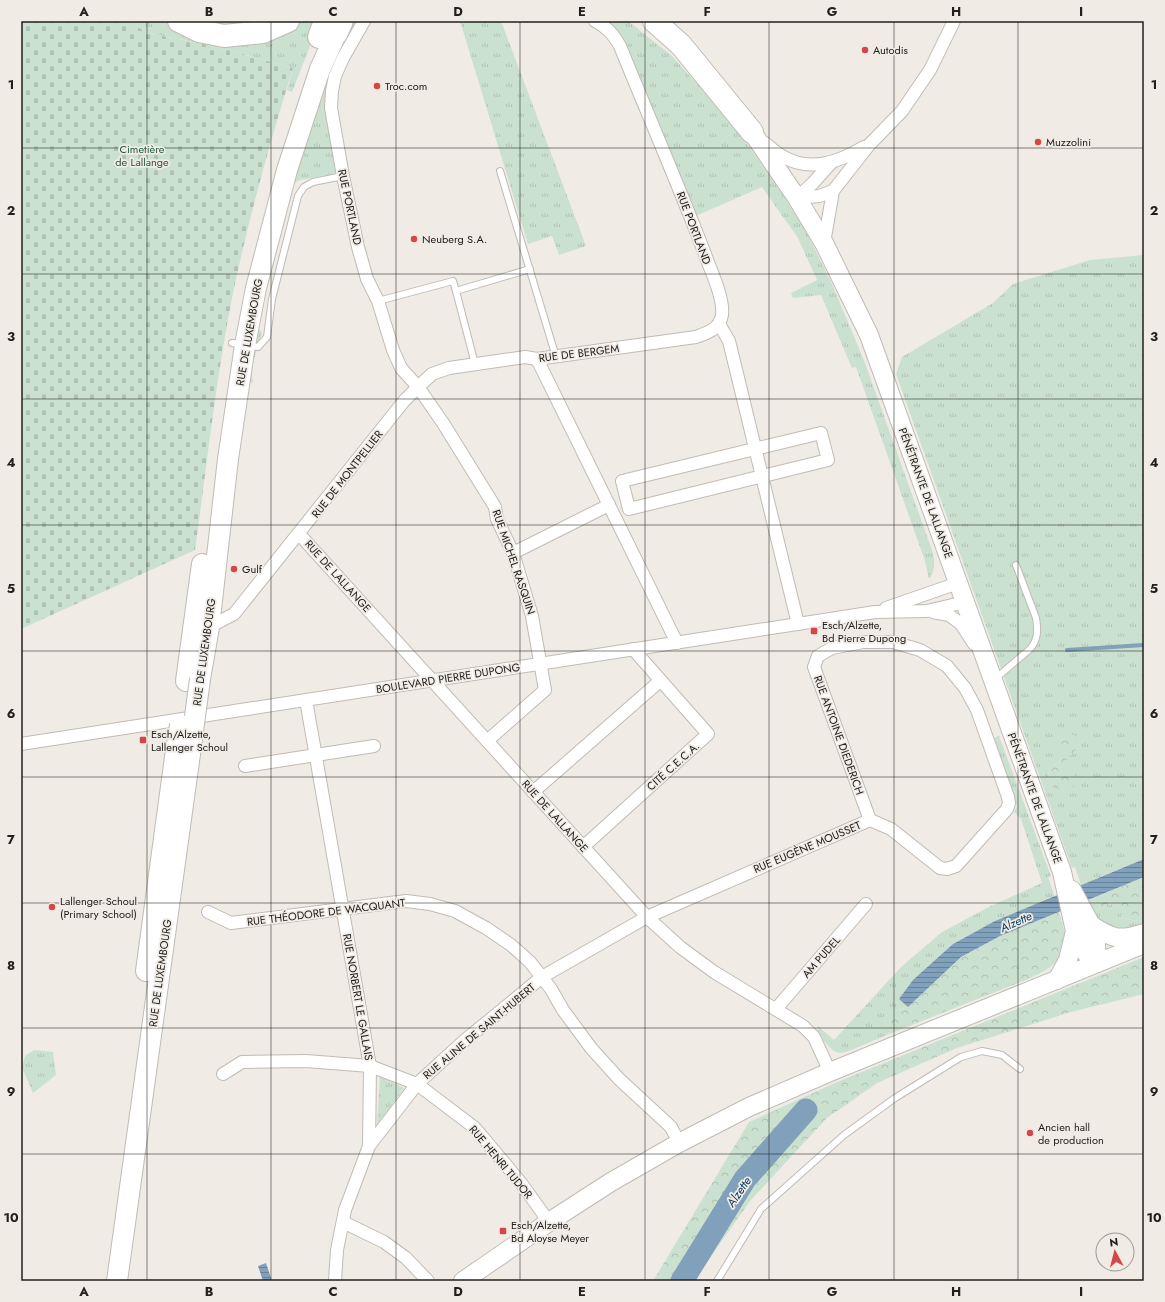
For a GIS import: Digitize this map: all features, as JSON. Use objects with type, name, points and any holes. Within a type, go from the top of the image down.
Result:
[{"type":"highway","points":[[179,21],[199,31],[224,36],[263,32],[288,21]]},
{"type":"highway","points":[[641,21],[720,92]]},
{"type":"highway","points":[[654,21],[681,45],[752,132]]},
{"type":"main road","name":"RUE DE LUXEMBOURG","points":[[193,680],[208,627],[228,459],[245,278],[273,166],[298,93],[331,28]]},
{"type":"main road","name":"RUE DE LUXEMBOURG","points":[[117,1281],[193,680],[197,604],[239,344],[256,288],[278,199],[320,69],[331,28]]},
{"type":"main road","points":[[278,199],[281,167],[296,121],[298,93]]},
{"type":"main road","name":"PÉNÉTRANTE DE LALLANGE","points":[[752,132],[797,198],[824,242],[869,336],[1062,872],[1083,928],[1096,944],[1097,964]]},
{"type":"main road","points":[[197,604],[208,627]]},
{"type":"main road","name":"RUE DE LUXEMBOURG","points":[[103,1281],[183,756]]},
{"type":"main road","points":[[1057,980],[1083,928]]},
{"type":"main road","name":"PÉNÉTRANTE DE LALLANGE","points":[[1083,928],[1107,936],[1127,939],[1144,933]]},
{"type":"main road","points":[[463,1281],[549,1222],[611,1182],[679,1143],[749,1107],[830,1072],[1144,944]]},
{"type":"street","name":"RUE PORTLAND","points":[[364,21],[343,58],[335,76],[331,108],[343,176],[365,273],[378,300],[393,350],[402,368],[418,387]]},
{"type":"street","name":"RUE PORTLAND","points":[[595,21],[606,27],[620,46],[689,214],[721,299],[722,315],[719,324]]},
{"type":"street","points":[[824,242],[833,191],[869,145],[902,111],[930,70],[954,21]]},
{"type":"street","points":[[331,28],[335,76]]},
{"type":"street","points":[[752,132],[781,156],[795,163],[809,165],[831,163],[850,156],[869,145]]},
{"type":"street","points":[[797,198],[813,184],[831,163]]},
{"type":"street","points":[[797,198],[819,196],[833,191]]},
{"type":"street","points":[[719,324],[729,341],[798,624]]},
{"type":"street","name":"RUE DE BERGEM","points":[[418,387],[432,374],[449,368],[525,357],[537,359],[556,357],[696,338],[711,331],[719,324]]},
{"type":"street","points":[[537,359],[677,642]]},
{"type":"street","name":"RUE DE MONTPELLIER","points":[[208,627],[234,614],[404,401],[418,387]]},
{"type":"street","name":"RUE MICHEL RASQUIN","points":[[418,387],[443,423],[495,507],[497,519],[513,553],[532,616],[545,690],[487,741]]},
{"type":"street","points":[[821,433],[828,460],[629,509],[622,481],[756,449],[821,433]]},
{"type":"street","points":[[513,553],[609,505]]},
{"type":"street","name":"RUE DE LALLANGE","points":[[299,534],[647,917],[686,951],[714,972],[803,1026],[814,1037],[830,1072]]},
{"type":"street","name":"BOULEVARD PIERRE DUPONG","points":[[875,612],[958,582]]},
{"type":"street","name":"BOULEVARD PIERRE DUPONG","points":[[927,611],[965,602]]},
{"type":"street","name":"BOULEVARD PIERRE DUPONG","points":[[21,744],[875,612],[927,611],[948,615],[961,624],[969,635],[993,681]]},
{"type":"street","name":"RUE ANTOINE DIEDERICH","points":[[870,820],[814,667],[818,656],[832,648],[863,642],[893,642],[920,650],[947,666],[965,688],[977,710],[1008,797],[1009,803],[1007,810]]},
{"type":"street","name":"CITÉ C.E.C.A.","points":[[583,847],[708,734],[633,649]]},
{"type":"street","points":[[533,792],[660,681]]},
{"type":"street","name":"RUE NORBERT LE GALLAIS","points":[[306,700],[370,1066],[369,1146]]},
{"type":"street","points":[[245,766],[374,746]]},
{"type":"street","name":"RUE EUGÈNE MOUSSET","points":[[647,917],[870,820],[891,829],[940,868],[947,869],[956,866],[1007,810]]},
{"type":"street","name":"RUE THÉODORE DE WACQUANT","points":[[208,912],[231,923],[406,902],[430,904],[455,911],[486,928],[511,945],[530,962],[591,1048],[619,1079],[670,1127],[679,1143]]},
{"type":"street","name":"AM PUDEL","points":[[776,1009],[866,904]]},
{"type":"street","name":"RUE ALINE DE SAINT-HUBERT","points":[[335,1281],[337,1250],[346,1210],[369,1146],[417,1084],[464,1041],[542,977],[647,917]]},
{"type":"street","name":"RUE HENRI TUDOR","points":[[223,1074],[242,1062],[306,1061],[370,1066],[417,1084],[475,1128],[521,1183],[549,1222]]},
{"type":"street","points":[[343,1222],[384,1242],[406,1258],[428,1281]]},
{"type":"lane","points":[[500,170],[556,357]]},
{"type":"lane","points":[[239,344],[258,347],[267,337],[272,299],[298,196],[304,187],[313,182],[343,176]]},
{"type":"lane","points":[[456,291],[530,269]]},
{"type":"lane","points":[[378,300],[453,281],[475,364]]},
{"type":"lane","points":[[993,681],[1030,649],[1034,644],[1037,635],[1038,626],[1036,618],[1016,565]]},
{"type":"lane","points":[[717,1281],[761,1209],[844,1136],[895,1098],[961,1057],[982,1051],[1002,1055],[1020,1070]]},
{"type":"green space","name":"Cimetière de Lallange","points":[[21,21],[127,21],[148,33],[213,46],[293,68],[260,180],[233,293],[217,389],[195,550],[21,629]]},
{"type":"green space","points":[[127,21],[171,21],[196,36],[298,21],[320,21],[292,92],[287,90],[293,68],[213,46],[148,33]]},
{"type":"green space","points":[[197,21],[271,21],[226,29]]},
{"type":"green space","points":[[343,21],[364,21],[332,91],[343,172],[300,180],[293,184],[289,191],[257,326],[262,333],[254,358],[252,370],[253,382],[239,389],[256,288]]},
{"type":"green space","points":[[460,21],[501,21],[586,246],[559,255],[552,236],[528,244]]},
{"type":"green space","points":[[606,21],[628,21],[671,55],[729,119],[767,171],[805,229],[832,284],[865,363],[933,553],[934,567],[929,579],[925,561],[856,367],[852,368],[821,295],[793,298],[791,293],[817,280],[798,238],[762,187],[691,218]]},
{"type":"green space","points":[[1144,255],[1144,859],[1081,885],[1075,867],[1072,868],[896,374],[902,357],[993,303],[1013,284],[1090,260]],"holes":[[[1061,758],[1052,786],[1048,774]]]},
{"type":"green space","points":[[1068,730],[1076,737],[1077,748],[1066,760],[1079,782],[1065,793],[1052,786],[1048,774],[1061,758],[1054,741]]},
{"type":"green space","points":[[999,736],[1051,876],[1048,877],[1055,897],[995,921],[953,944],[900,999],[908,1007],[888,1013],[884,1021],[889,1034],[849,1051],[843,1053],[836,1052],[827,1045],[822,1038],[818,1032],[818,1026],[834,1040],[901,967],[942,932],[989,907],[1042,883],[1021,819],[1014,812],[1017,806],[994,738]]},
{"type":"green space","points":[[1144,877],[1144,922],[1121,918],[1123,907],[1112,904],[1093,912],[1087,901]]},
{"type":"green space","points":[[1112,904],[1123,907],[1121,918],[1144,922],[1144,926],[1119,930],[1099,922],[1093,912]]},
{"type":"green space","points":[[1059,912],[1065,931],[1064,951],[1049,968],[1028,979],[889,1034],[884,1021],[888,1013],[908,1007],[961,957],[1000,936]]},
{"type":"green space","points":[[1144,957],[1144,994],[1071,1012],[957,1048],[877,1083],[827,1118],[750,1201],[694,1281],[653,1281],[749,1122],[835,1083]]},
{"type":"green space","points":[[34,1050],[53,1052],[56,1075],[33,1093],[22,1068],[25,1056]]},
{"type":"green space","points":[[380,1076],[404,1088],[377,1125]]},
{"type":"water","points":[[1144,859],[1144,877],[1000,936],[961,957],[908,1007],[899,999],[913,980],[953,944],[995,921]]},
{"type":"water","points":[[266,1263],[272,1281],[263,1281],[258,1266]]},
{"type":"waterway","points":[[1067,650],[1144,645]]},
{"type":"waterway","name":"Alzette","points":[[682,1281],[745,1179],[806,1110]]},
{"type":"place","name":"Autodis","points":[[865,50]]},
{"type":"place","name":"Troc.com","points":[[377,86]]},
{"type":"place","name":"Muzzolini","points":[[1038,142]]},
{"type":"place","name":"Neuberg S.A.","points":[[414,239]]},
{"type":"place","name":"Gulf","points":[[234,569]]},
{"type":"place","name":"Esch/Alzette, Bd Pierre Dupong","points":[[814,631]]},
{"type":"place","name":"Esch/Alzette, Lallenger Schoul","points":[[143,740]]},
{"type":"place","name":"Lallenger Schoul (Primary School)","points":[[52,907]]},
{"type":"place","name":"Ancien hall de production","points":[[1030,1133]]},
{"type":"place","name":"Esch/Alzette, Bd Aloyse Meyer","points":[[503,1231]]}]
